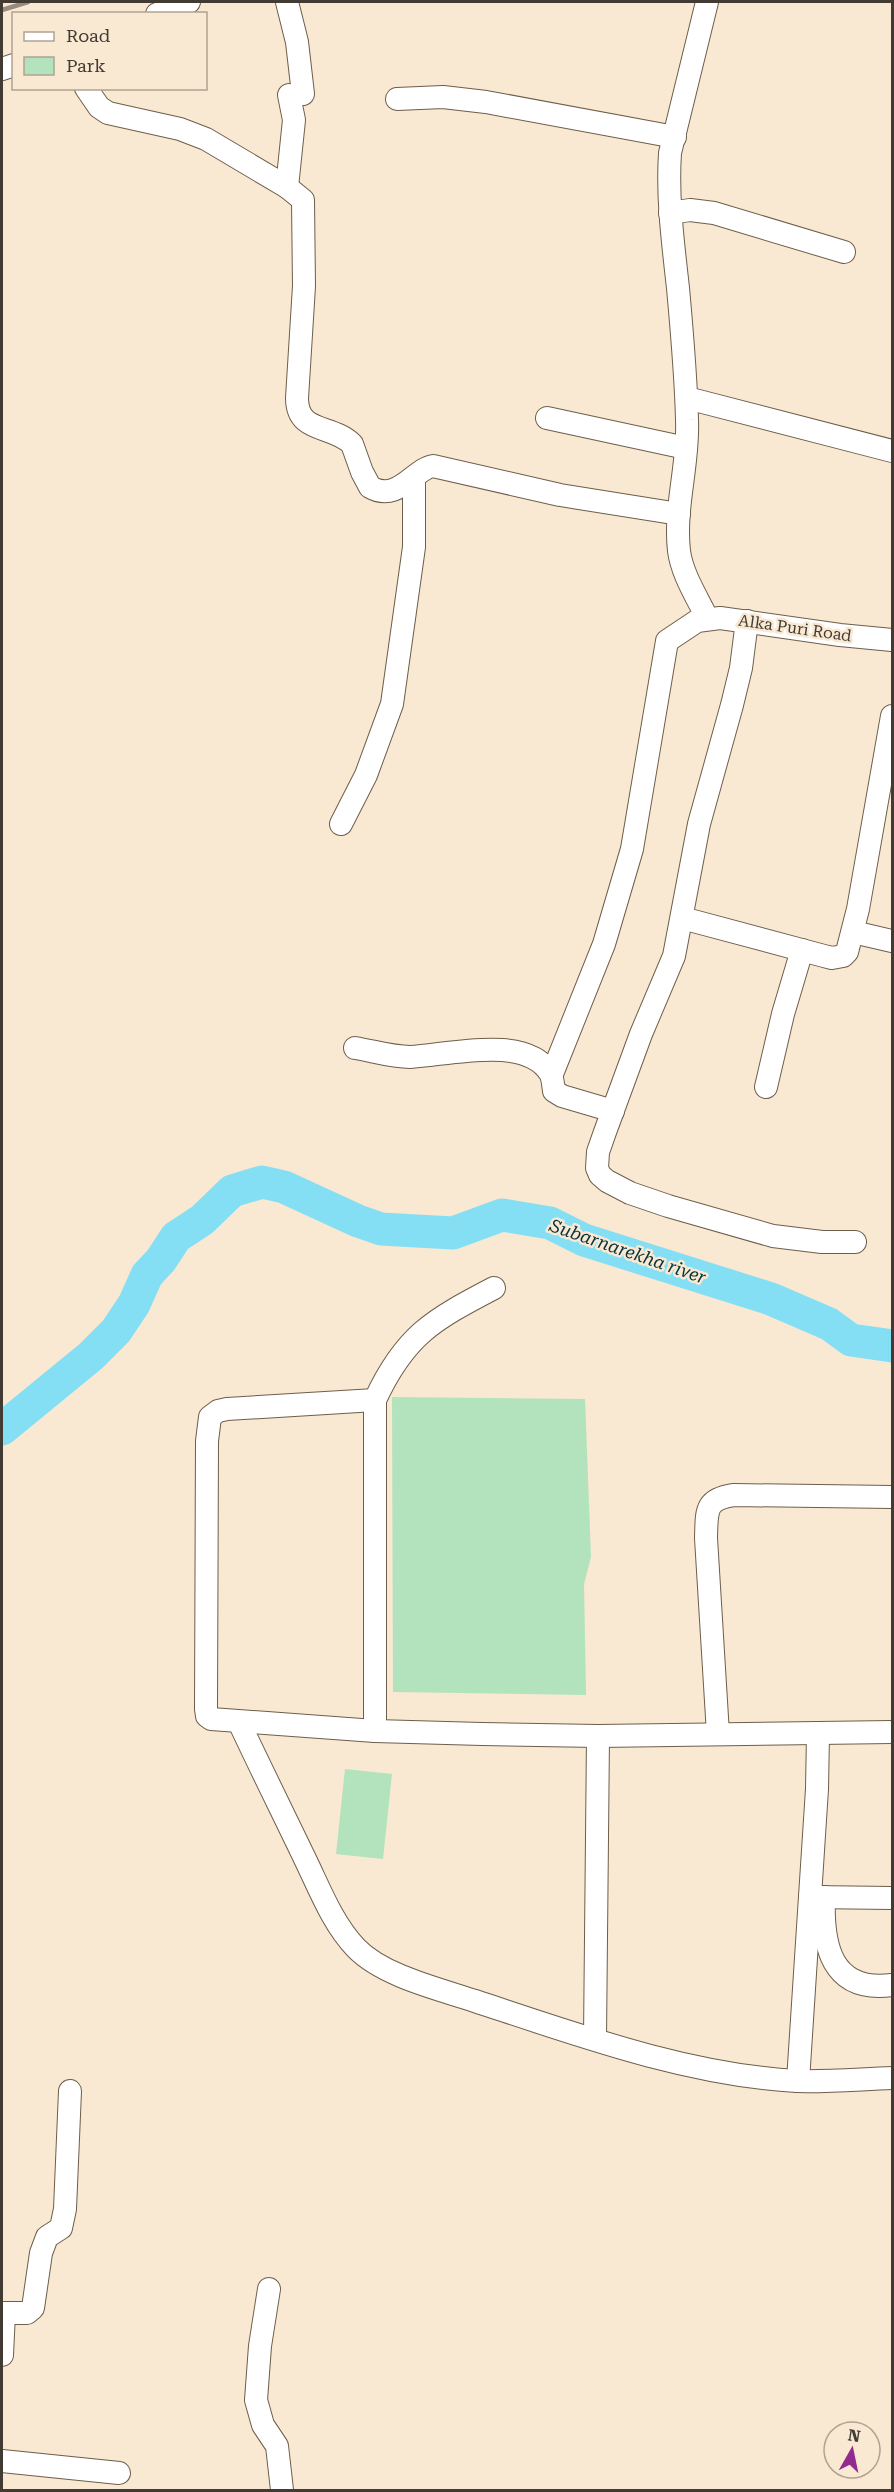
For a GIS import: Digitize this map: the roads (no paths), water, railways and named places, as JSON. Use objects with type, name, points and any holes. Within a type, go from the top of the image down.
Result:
[{"type":"street","points":[[162,12],[189,2]]},
{"type":"street","points":[[287,2],[297,42],[296,95],[287,187]]},
{"type":"street","points":[[613,1111],[562,1096],[554,1091],[552,1074],[604,944],[632,849],[666,644],[670,639],[702,620],[682,564],[679,514],[686,448],[687,398],[670,213],[669,171],[670,153],[707,2]]},
{"type":"street","points":[[87,90],[99,107],[108,113],[180,129],[197,136],[287,187],[303,200],[304,286],[298,414],[307,423],[348,439],[356,450],[366,481],[375,490],[387,491],[414,479],[426,468],[433,466],[560,495],[679,514]]},
{"type":"street","points":[[397,99],[443,97],[486,102],[675,137]]},
{"type":"street","points":[[670,213],[690,210],[714,213],[844,252]]},
{"type":"street","points":[[687,398],[892,452]]},
{"type":"street","points":[[547,418],[686,448]]},
{"type":"street","points":[[341,824],[370,766],[392,704],[414,547],[414,479]]},
{"type":"street","name":"Alka Puri Road","points":[[702,620],[747,621],[820,633],[892,640]]},
{"type":"street","points":[[747,621],[741,668],[699,824],[674,956],[613,1111],[596,1161],[600,1175],[607,1181],[630,1193],[668,1206],[773,1236],[822,1242],[855,1242]]},
{"type":"street","points":[[682,918],[838,958],[847,952],[853,932],[892,716]]},
{"type":"street","points":[[853,932],[892,941]]},
{"type":"street","points":[[766,1088],[783,1014],[802,950]]},
{"type":"street","points":[[355,1048],[406,1057],[486,1050],[518,1052],[536,1058],[552,1074]]},
{"type":"street","points":[[375,1731],[375,1400],[388,1371],[420,1333],[452,1310],[495,1288]]},
{"type":"street","points":[[375,1400],[227,1409],[218,1411],[210,1417],[207,1484],[206,1709],[207,1716],[211,1719],[375,1731],[598,1736],[892,1732]]},
{"type":"street","points":[[718,1734],[706,1538],[707,1513],[711,1504],[722,1497],[735,1495],[892,1497]]},
{"type":"street","points":[[239,1722],[325,1900],[344,1933],[363,1955],[389,1970],[430,1986],[595,2039],[705,2067],[745,2075],[798,2080],[892,2078]]},
{"type":"street","points":[[798,2080],[817,1897],[818,1734]]},
{"type":"street","points":[[595,2039],[598,1736]]},
{"type":"street","points":[[817,1897],[892,1898]]},
{"type":"street","points":[[817,1897],[828,1952],[833,1963],[841,1972],[853,1979],[866,1983],[892,1985]]},
{"type":"street","points":[[2,2355],[3,2313],[27,2313],[33,2308],[45,2241],[61,2228],[67,2192],[70,2091]]},
{"type":"street","points":[[269,2289],[260,2346],[256,2400],[263,2425],[277,2446],[282,2490]]},
{"type":"street","points":[[2,2461],[120,2473]]},
{"type":"waterway","name":"Subarnarekha river","points":[[2,1429],[91,1356],[116,1331],[134,1304],[147,1275],[161,1260],[176,1237],[202,1220],[232,1191],[262,1182],[284,1187],[381,1229],[453,1233],[502,1215],[550,1223],[584,1240],[771,1299],[829,1324],[851,1340],[892,1346]]},
{"type":"railway","points":[[2,10],[28,2]]}]
